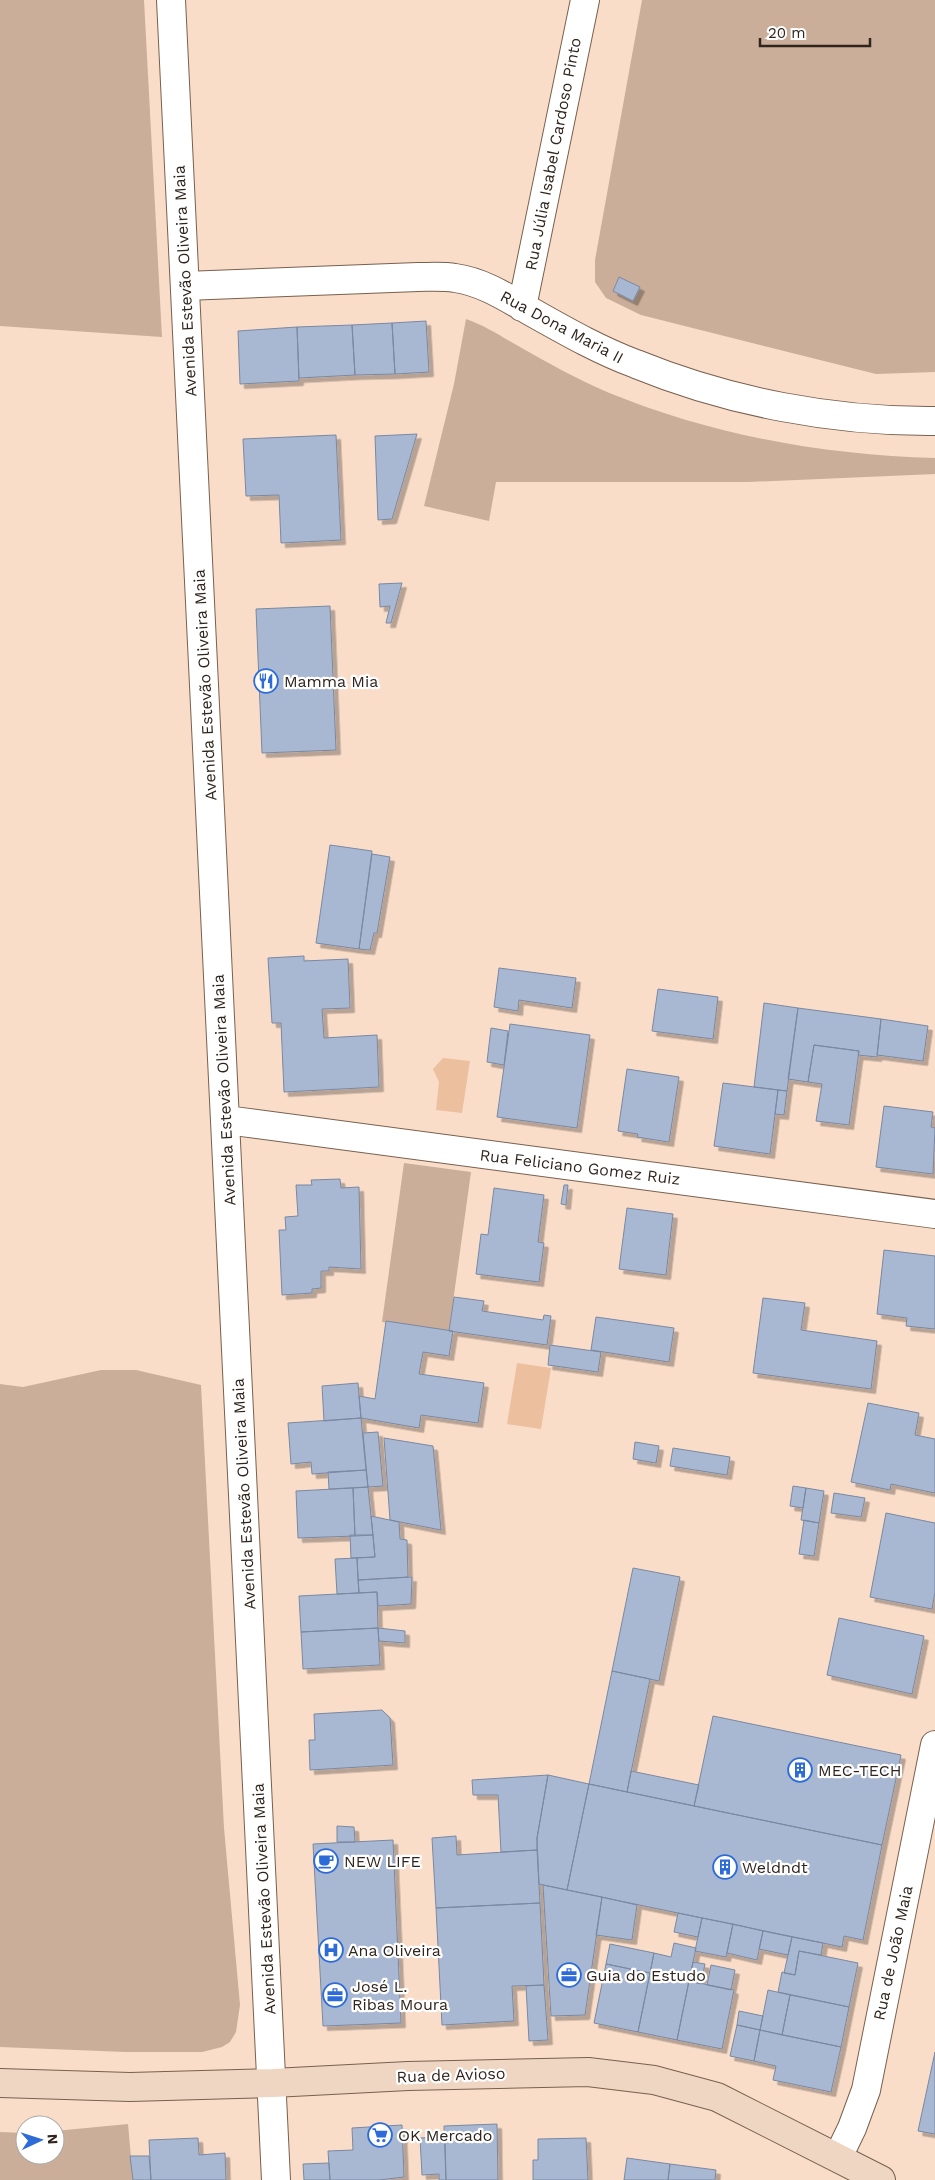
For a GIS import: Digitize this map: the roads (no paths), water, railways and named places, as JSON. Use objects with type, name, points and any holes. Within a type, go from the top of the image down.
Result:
[{"type":"street","name":"Avenida Estevão Oliveira Maia","points":[[171,0],[273,2083],[276,2180]]},
{"type":"street","name":"Rua Júlia Isabel Cardoso Pinto","points":[[522,307],[584,0]]},
{"type":"street","name":"Rua Dona Maria II","points":[[185,286],[456,278],[490,288],[600,349],[637,365],[705,388],[774,405],[837,416],[898,421],[935,421]]},
{"type":"street","name":"Rua Feliciano Gomez Ruiz","points":[[226,1120],[935,1214]]},
{"type":"street","name":"Rua de João Maia","points":[[838,2157],[852,2128],[866,2090],[935,1745]]},
{"type":"street","name":"Rua de Avioso","points":[[0,2083],[130,2087],[273,2083],[408,2076],[588,2072],[654,2080],[717,2097],[881,2180]]},
{"type":"place","name":"Mamma Mia","points":[[266,681]]},
{"type":"place","name":"MEC-TECH","points":[[800,1770]]},
{"type":"place","name":"NEW LIFE","points":[[326,1861]]},
{"type":"place","name":"Weldndt","points":[[725,1867]]},
{"type":"place","name":"Ana Oliveira","points":[[331,1950]]},
{"type":"place","name":"Guia do Estudo","points":[[569,1975]]},
{"type":"place","name":"José L. Ribas Moura","points":[[335,1995]]},
{"type":"place","name":"OK Mercado","points":[[380,2135]]}]
